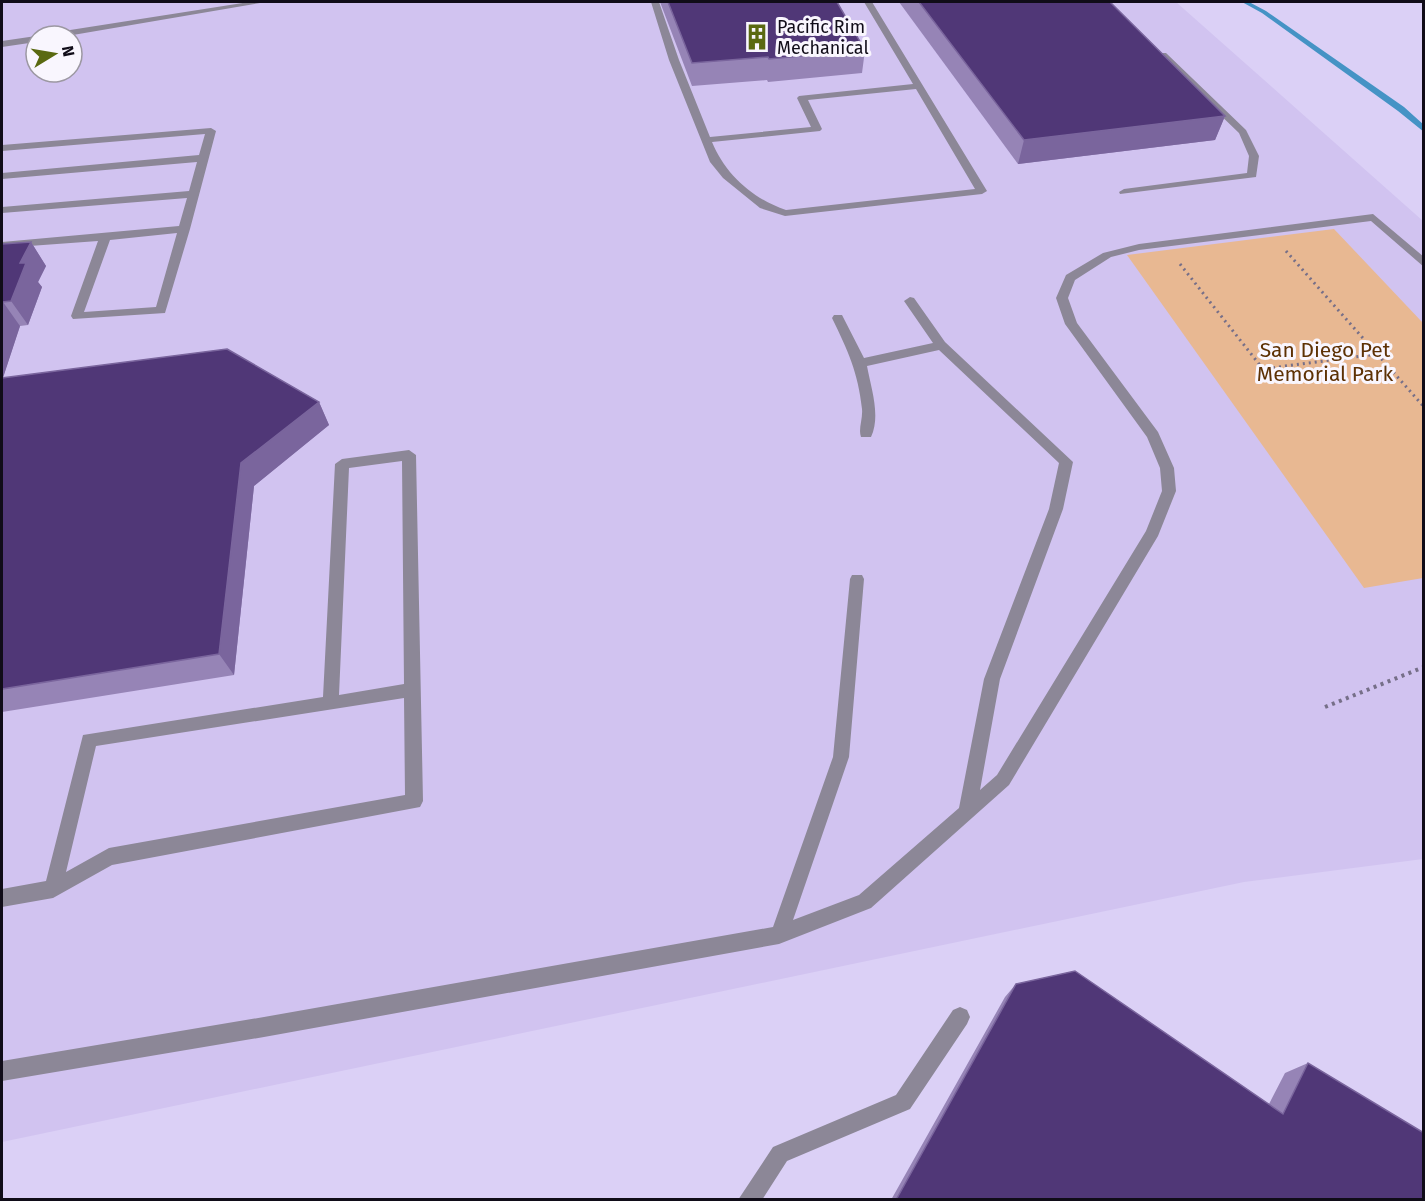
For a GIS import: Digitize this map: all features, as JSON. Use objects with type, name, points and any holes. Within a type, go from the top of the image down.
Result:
[{"type":"street","points":[[84,31],[262,2]]},
{"type":"street","points":[[655,2],[674,60],[715,162],[727,176],[764,206],[785,213],[982,191],[868,2]]},
{"type":"street","points":[[2,44],[24,41]]},
{"type":"street","points":[[1124,192],[1252,175],[1254,156],[1243,132],[1154,47]]},
{"type":"street","points":[[706,140],[817,129],[802,98],[919,86]]},
{"type":"street","points":[[2,148],[211,130],[161,310],[77,316],[105,237]]},
{"type":"street","points":[[2,176],[203,158]]},
{"type":"street","points":[[2,210],[194,194]]},
{"type":"street","points":[[2,1071],[264,1027],[779,934],[865,902],[1003,780],[1154,532],[1169,490],[1167,468],[1153,435],[1071,324],[1062,298],[1070,278],[1107,255],[1165,244],[1373,217],[1424,264]]},
{"type":"street","points":[[2,246],[185,229]]},
{"type":"street","points":[[909,302],[941,345],[1066,462],[1056,508],[992,679],[967,812]]},
{"type":"street","points":[[838,318],[860,363],[869,412],[866,434]]},
{"type":"street","points":[[860,363],[941,345]]},
{"type":"street","points":[[2,898],[54,890],[109,857],[414,801],[409,455],[342,464],[331,703]]},
{"type":"street","points":[[779,934],[841,757],[856,579]]},
{"type":"street","points":[[54,890],[89,740],[414,689]]},
{"type":"street","points":[[749,1200],[780,1154],[903,1102],[960,1017]]},
{"type":"path","points":[[1267,230],[1424,407]]},
{"type":"path","points":[[1165,244],[1263,369],[1377,354]]},
{"type":"path","points":[[1325,707],[1424,667]]},
{"type":"shaded area","points":[[2,2],[1176,2],[1423,221],[1423,859],[1244,882],[2,1142]]},
{"type":"green space","name":"San Diego Pet Memorial Park","points":[[1334,229],[1423,323],[1423,578],[1364,588],[1127,255]]},
{"type":"building","name":"Pacific Rim Mechanical","points":[[668,2],[837,2],[865,50],[692,63]]},
{"type":"building","points":[[919,2],[1110,2],[1225,116],[1024,140]]},
{"type":"building","points":[[31,242],[20,263],[26,263],[11,301],[3,302],[2,307],[2,244]]},
{"type":"building","points":[[227,349],[319,402],[241,463],[219,654],[2,689],[2,378]]},
{"type":"building","points":[[1075,971],[1283,1114],[1308,1063],[1424,1133],[1424,1200],[896,1200],[1016,984]]},
{"type":"waterway","points":[[1245,2],[1264,12],[1401,109],[1424,130]]},
{"type":"place","name":"Pacific Rim Mechanical","points":[[757,37]]}]
